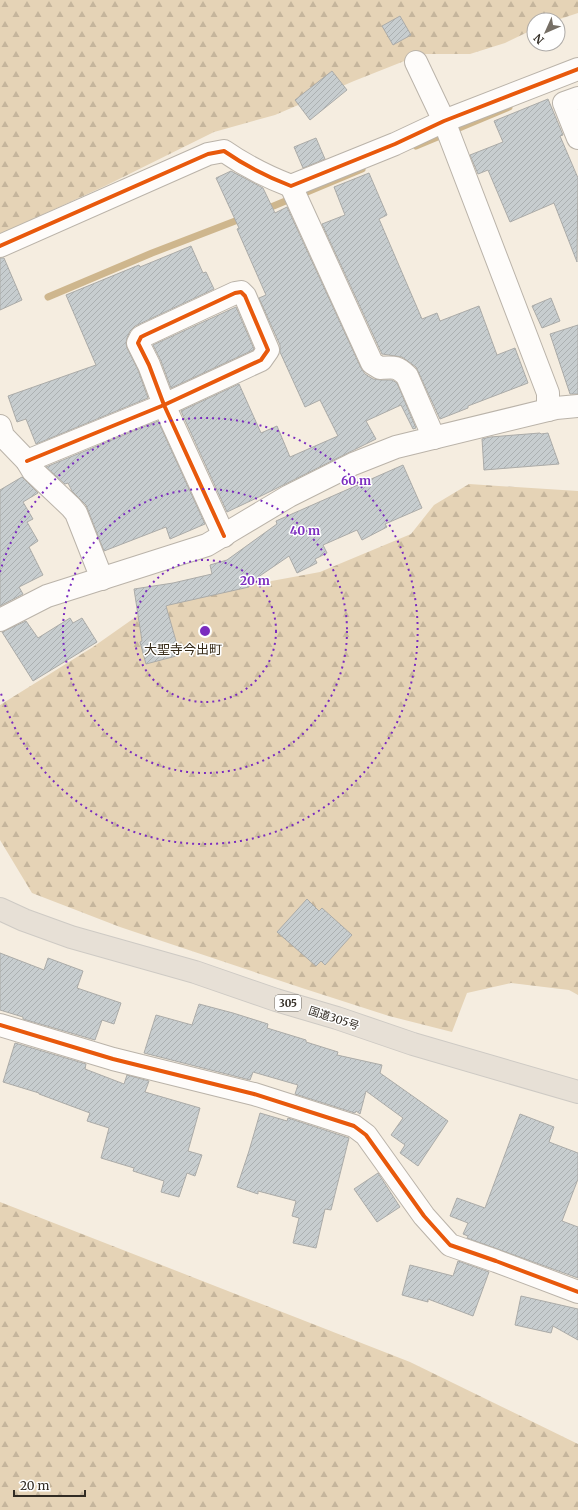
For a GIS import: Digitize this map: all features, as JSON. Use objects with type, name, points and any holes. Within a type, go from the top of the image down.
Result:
[{"type":"highway","name":"国道305号","points":[[0,909],[24,920],[71,937],[194,972],[413,1044],[578,1092]]},
{"type":"street","points":[[416,62],[444,121],[548,393],[548,410]]},
{"type":"street","points":[[0,246],[208,154],[224,151],[245,166],[263,176],[291,186],[395,144],[444,121],[578,69]]},
{"type":"street","points":[[578,98],[564,103],[578,138]]},
{"type":"street","points":[[291,186],[372,362],[380,368],[399,368],[407,376],[434,438]]},
{"type":"street","points":[[27,461],[164,405],[261,360],[266,356],[268,350],[245,296],[241,292],[235,293],[140,337],[138,343],[149,365],[164,405],[224,536]]},
{"type":"street","points":[[0,620],[46,596],[207,545],[289,496],[353,464],[396,447],[548,410],[578,406]]},
{"type":"street","points":[[0,426],[4,436],[27,461],[33,471],[76,513],[102,579]]},
{"type":"street","points":[[0,1025],[113,1059],[254,1094],[354,1126],[366,1135],[424,1216],[450,1245],[578,1292]]},
{"type":"green space","points":[[0,0],[578,0],[578,13],[566,17],[566,12],[526,12],[526,33],[505,43],[470,54],[422,54],[275,115],[214,132],[105,186],[0,234]]},
{"type":"green space","points":[[469,484],[578,491],[578,995],[569,990],[511,983],[467,993],[452,1032],[389,1016],[302,988],[120,927],[32,893],[0,840],[0,705],[93,647],[157,602],[320,572],[411,534],[434,505]]},
{"type":"green space","points":[[0,1202],[410,1362],[578,1444],[578,1510],[0,1510]]},
{"type":"building","points":[[400,16],[411,35],[393,45],[382,26]]},
{"type":"building","points":[[332,71],[347,90],[310,120],[295,100]]},
{"type":"building","points":[[548,99],[563,135],[560,136],[578,178],[577,262],[554,203],[510,222],[488,170],[478,174],[470,155],[503,142],[494,121]]},
{"type":"building","points":[[316,138],[325,159],[303,168],[294,147]]},
{"type":"building","points":[[231,171],[263,188],[275,213],[287,207],[361,368],[365,374],[373,379],[392,380],[397,383],[416,428],[413,429],[401,405],[366,421],[376,439],[227,512],[181,411],[239,384],[261,433],[277,426],[290,457],[338,436],[320,400],[305,407],[280,352],[280,345],[259,298],[266,295],[237,229],[239,228],[216,178]]},
{"type":"building","points":[[369,173],[387,215],[379,219],[422,319],[437,313],[440,321],[479,306],[497,355],[515,348],[528,383],[468,406],[468,408],[440,419],[416,367],[402,357],[382,354],[322,224],[345,215],[334,187]]},
{"type":"building","points":[[191,246],[203,273],[206,272],[214,289],[135,326],[130,331],[127,338],[127,348],[138,370],[148,398],[36,444],[26,419],[17,422],[8,396],[96,365],[66,295],[139,265],[140,267]]},
{"type":"building","points":[[0,258],[4,258],[22,300],[0,310]]},
{"type":"building","points":[[551,298],[560,321],[542,328],[532,306]]},
{"type":"building","points":[[236,307],[254,349],[171,388],[161,361],[153,345]]},
{"type":"building","points":[[578,325],[578,394],[570,394],[550,334]]},
{"type":"building","points":[[158,421],[205,524],[170,539],[166,527],[104,551],[86,505],[72,491],[68,483],[65,484],[46,467]]},
{"type":"building","points":[[548,433],[559,464],[484,470],[482,439]]},
{"type":"building","points":[[403,465],[422,508],[385,524],[387,527],[362,540],[357,530],[323,545],[327,553],[315,559],[317,563],[297,573],[289,556],[248,584],[249,587],[166,606],[180,655],[146,664],[140,642],[142,641],[134,589],[173,583],[212,574],[210,565],[227,560],[277,524],[276,521]]},
{"type":"building","points":[[22,477],[38,493],[23,502],[33,519],[27,522],[38,541],[29,547],[43,575],[19,587],[23,594],[0,606],[0,490]]},
{"type":"building","points":[[70,618],[73,623],[82,618],[97,642],[33,681],[2,632],[26,621],[38,638]]},
{"type":"building","points":[[307,899],[319,911],[322,908],[352,935],[325,965],[321,961],[316,966],[277,932]]},
{"type":"building","points":[[0,953],[44,970],[48,958],[83,971],[77,988],[121,1003],[114,1024],[102,1020],[95,1040],[23,1019],[23,1017],[0,1010]]},
{"type":"building","points":[[199,1004],[268,1024],[267,1028],[338,1052],[337,1055],[382,1065],[380,1073],[448,1121],[418,1166],[400,1153],[405,1145],[391,1135],[403,1118],[366,1091],[360,1114],[356,1111],[355,1113],[295,1094],[298,1085],[253,1072],[250,1080],[144,1053],[156,1015],[192,1025]]},
{"type":"building","points":[[15,1043],[86,1064],[85,1069],[124,1084],[127,1075],[149,1081],[145,1092],[200,1108],[188,1151],[202,1155],[195,1176],[187,1173],[179,1197],[161,1192],[164,1181],[133,1171],[134,1168],[101,1158],[109,1128],[87,1121],[90,1113],[39,1093],[3,1082]]},
{"type":"building","points":[[260,1113],[287,1121],[288,1118],[349,1138],[331,1210],[325,1209],[316,1248],[293,1243],[299,1218],[292,1216],[296,1201],[258,1191],[258,1194],[237,1187]]},
{"type":"building","points":[[520,1114],[554,1127],[549,1142],[578,1153],[578,1179],[562,1221],[578,1227],[578,1278],[467,1238],[468,1236],[463,1234],[468,1223],[450,1216],[457,1198],[485,1208]]},
{"type":"building","points":[[378,1173],[400,1207],[377,1222],[354,1189]]},
{"type":"building","points":[[458,1261],[489,1272],[473,1316],[428,1299],[428,1302],[402,1295],[410,1265],[453,1276]]},
{"type":"building","points":[[521,1296],[578,1309],[578,1340],[553,1326],[551,1333],[515,1325]]},
{"type":"waterway","points":[[416,146],[509,107]]},
{"type":"waterway","points":[[264,210],[362,169]]},
{"type":"waterway","points":[[48,297],[152,253],[243,218]]},
{"type":"cycle path","points":[[0,246],[208,154],[224,151],[256,171],[291,186],[395,144],[444,121],[578,69]]},
{"type":"cycle path","points":[[27,461],[164,405],[261,360],[268,350],[245,296],[241,292],[235,293],[145,335],[141,337],[138,343],[149,365],[164,405],[224,536]]},
{"type":"cycle path","points":[[0,1025],[113,1059],[254,1094],[354,1126],[366,1135],[424,1216],[450,1245],[578,1292]]},
{"type":"district","name":"大聖寺今出町","points":[[183,649]]}]
